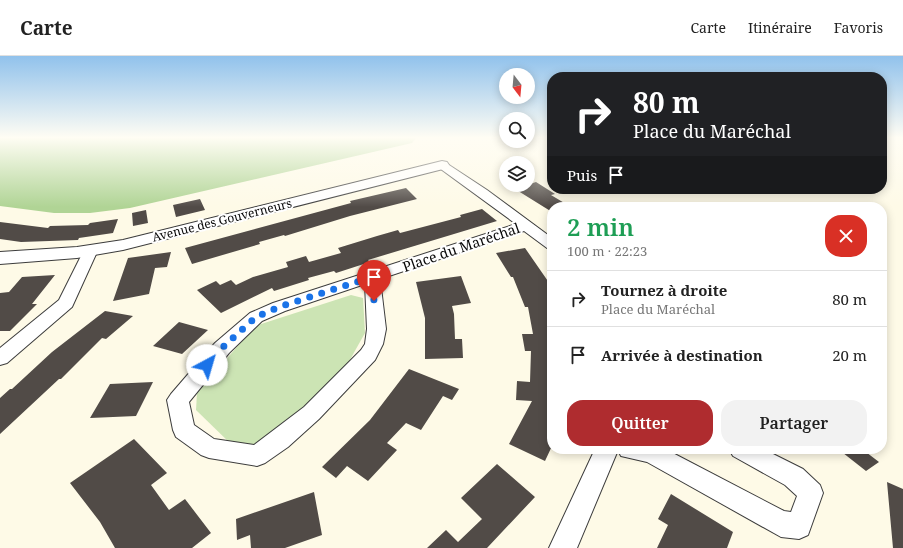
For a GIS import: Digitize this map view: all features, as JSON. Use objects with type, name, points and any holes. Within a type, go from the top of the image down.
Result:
[{"type":"street","points":[[442,165],[527,225],[547,241]]},
{"type":"street","name":"Avenue des Gouverneurs","points":[[0,258],[57,256],[90,252],[442,165]]},
{"type":"street","name":"Place du Maréchal","points":[[372,277],[376,325],[374,344],[357,368],[316,409],[276,444],[257,456],[209,448],[184,430],[178,400],[222,348],[256,317],[279,307],[527,225]]},
{"type":"street","points":[[0,358],[66,303],[90,252]]},
{"type":"street","points":[[563,548],[605,454]]},
{"type":"street","points":[[653,454],[780,524],[799,526],[811,493],[794,477],[750,454]]},
{"type":"green space","points":[[0,161],[334,161],[130,208],[90,213],[54,213],[0,206]]},
{"type":"green space","points":[[351,295],[363,298],[365,333],[342,374],[273,434],[252,447],[234,447],[196,410],[197,393],[255,326]]},
{"type":"building","points":[[536,182],[547,189],[547,194],[555,194],[551,195],[563,202],[547,202],[547,209],[520,192],[535,192]]},
{"type":"building","points":[[406,188],[417,199],[259,242],[260,244],[192,264],[185,248],[351,203],[350,201]]},
{"type":"building","points":[[200,199],[205,210],[176,217],[173,205]]},
{"type":"building","points":[[482,209],[497,221],[368,260],[370,262],[336,273],[334,271],[308,278],[309,280],[274,291],[272,288],[221,313],[197,290],[216,281],[220,285],[231,280],[236,285],[253,277],[288,267],[286,262],[306,256],[309,262],[341,253],[338,248],[377,236],[398,230],[400,233],[461,217],[460,215]]},
{"type":"building","points":[[146,210],[148,223],[133,226],[132,213]]},
{"type":"building","points":[[118,219],[113,233],[79,238],[78,240],[21,242],[0,239],[0,222],[48,228],[50,226],[88,225],[90,223]]},
{"type":"building","points":[[525,248],[547,280],[547,454],[548,454],[545,461],[509,444],[532,401],[516,400],[517,381],[530,382],[531,351],[525,351],[522,334],[533,334],[528,307],[525,307],[513,277],[511,277],[496,253]]},
{"type":"building","points":[[171,252],[167,267],[155,268],[149,294],[113,301],[128,258]]},
{"type":"building","points":[[55,275],[32,304],[37,304],[10,331],[0,331],[0,293],[9,292],[22,277]]},
{"type":"building","points":[[461,276],[471,303],[452,306],[454,314],[455,339],[462,339],[463,358],[425,359],[425,318],[416,282]]},
{"type":"building","points":[[105,311],[133,316],[106,339],[102,338],[61,379],[59,379],[0,434],[0,398],[12,389],[52,352]]},
{"type":"building","points":[[179,322],[208,330],[182,354],[153,346]]},
{"type":"building","points":[[409,369],[459,389],[452,400],[443,396],[421,430],[406,423],[387,443],[397,450],[368,481],[347,466],[336,478],[322,467],[370,420]]},
{"type":"building","points":[[153,382],[136,416],[90,418],[110,384]]},
{"type":"building","points":[[134,439],[167,473],[151,485],[169,510],[185,499],[211,533],[192,548],[115,548],[100,522],[70,483]]},
{"type":"building","points":[[844,454],[869,454],[879,462],[866,471]]},
{"type":"building","points":[[497,464],[535,497],[487,548],[427,548],[446,530],[458,542],[482,519],[461,498]]},
{"type":"building","points":[[887,482],[903,489],[903,548],[893,548]]},
{"type":"building","points":[[314,492],[322,535],[285,548],[251,548],[250,535],[237,540],[236,519]]},
{"type":"building","points":[[671,494],[733,532],[727,548],[657,548],[668,525],[658,519]]},
{"type":"route","points":[[207,365],[222,348],[256,317],[279,307],[372,277],[374,301]]}]
